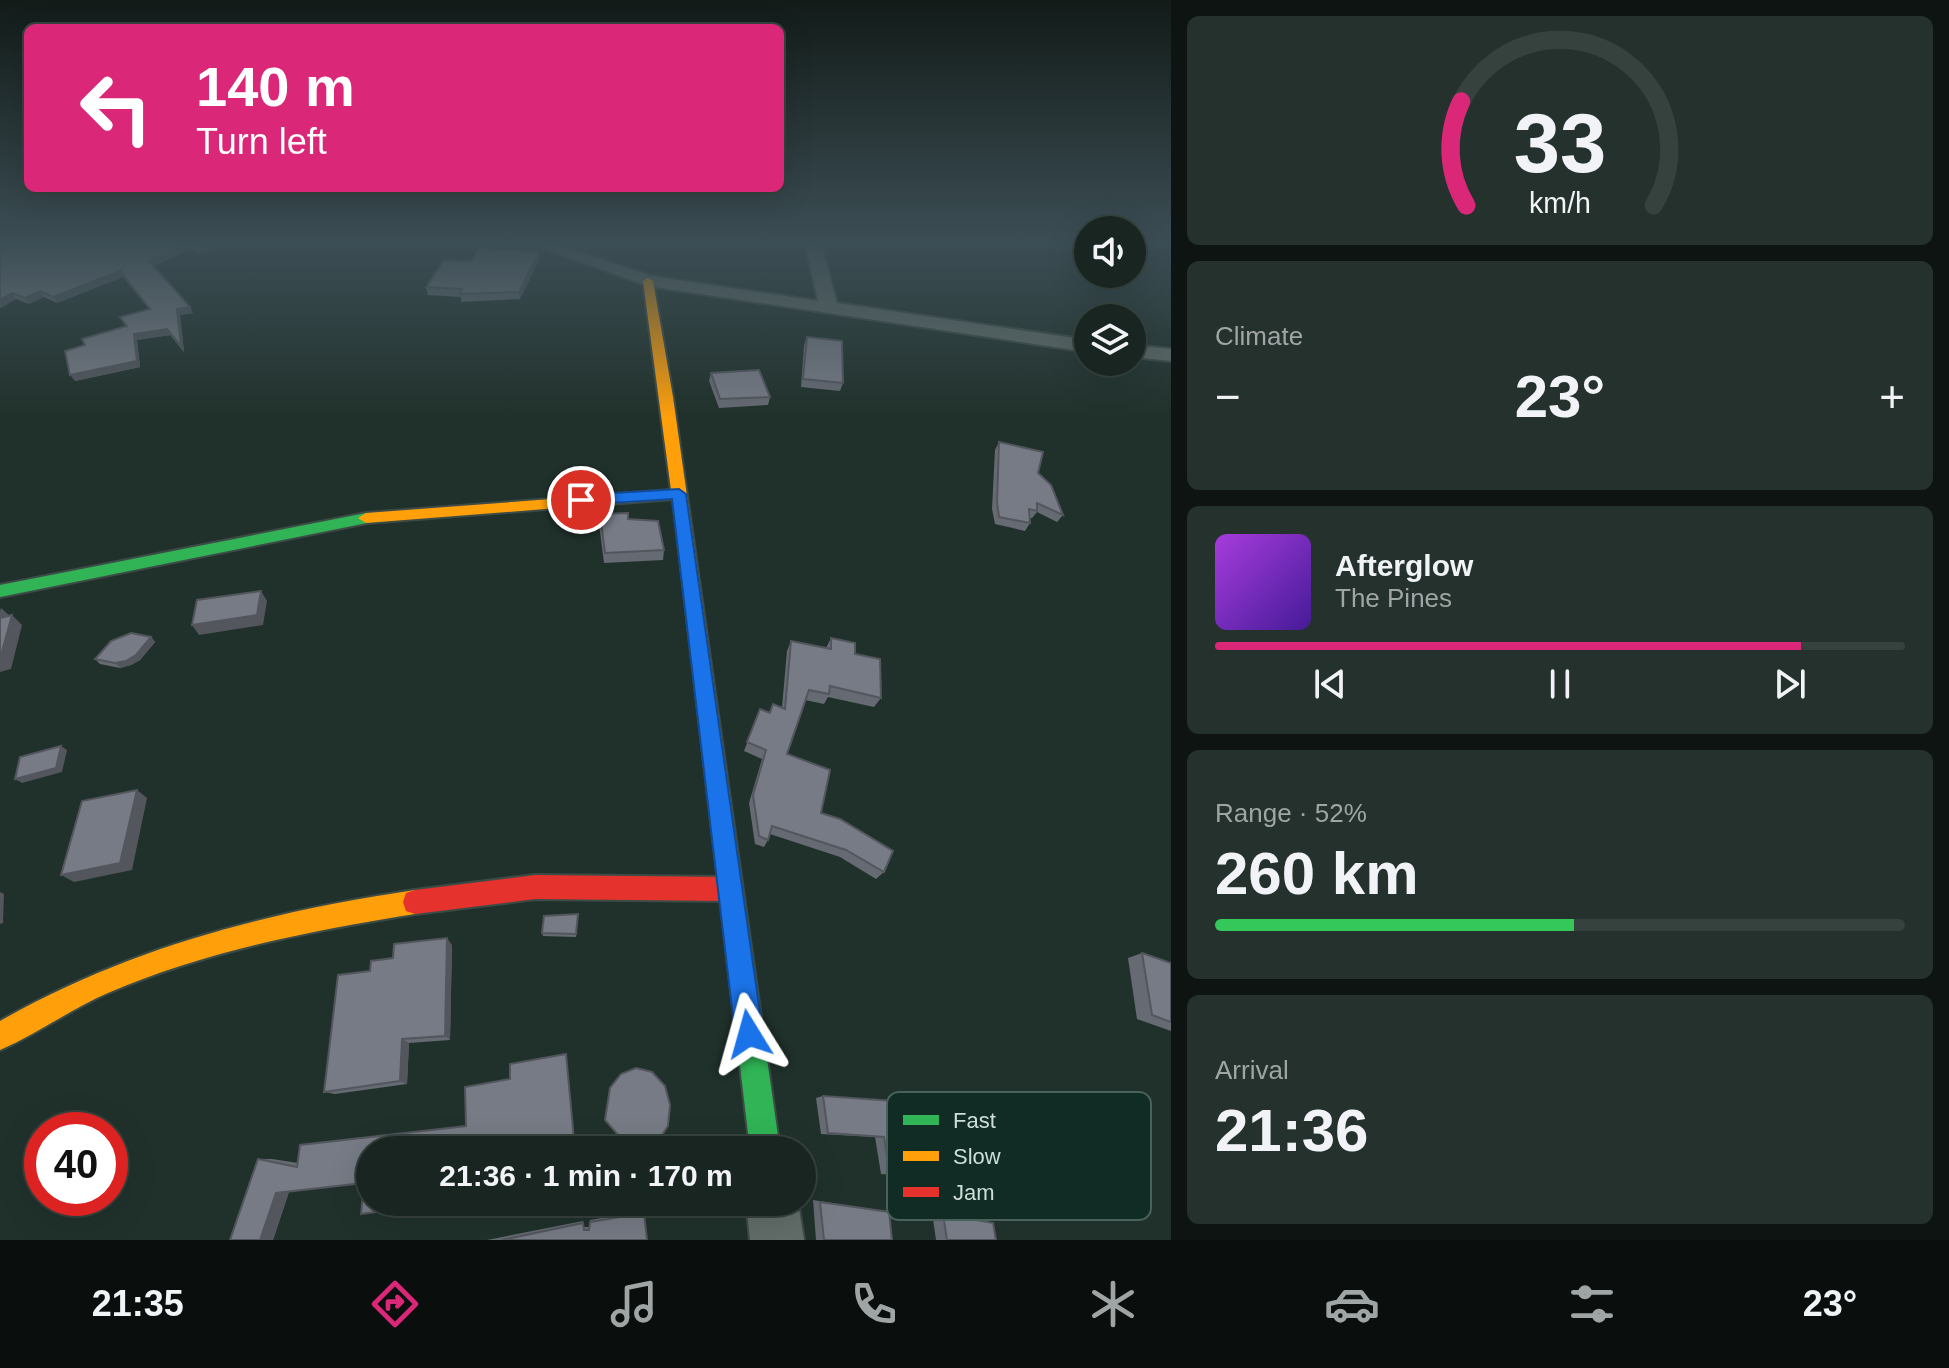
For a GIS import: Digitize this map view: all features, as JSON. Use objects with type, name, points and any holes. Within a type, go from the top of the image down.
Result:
[{"type":"street","points":[[651,302],[763,1136]]},
{"type":"street","points":[[783,302],[1074,344]]},
{"type":"street","points":[[827,302],[829,309]]},
{"type":"street","points":[[1146,352],[1171,355]]},
{"type":"street","points":[[0,591],[374,516],[679,494]]},
{"type":"street","points":[[0,1036],[88,986],[134,968],[245,935],[288,926],[388,906],[533,887],[729,889]]},
{"type":"street","points":[[774,1216],[777,1240]]},
{"type":"building","points":[[144,302],[185,302],[190,307],[177,309],[181,346],[167,329],[134,334],[137,361],[70,375],[65,351],[85,345],[82,339],[127,326],[120,317],[150,309]]},
{"type":"building","points":[[807,337],[842,341],[843,383],[803,379]]},
{"type":"building","points":[[759,370],[770,397],[720,399],[711,373]]},
{"type":"building","points":[[999,442],[1043,452],[1038,473],[1051,485],[1063,515],[1037,503],[1037,511],[1029,509],[1030,523],[999,517]]},
{"type":"building","points":[[628,513],[628,519],[658,521],[664,550],[605,553],[600,514]]},
{"type":"building","points":[[261,591],[257,615],[192,625],[197,600]]},
{"type":"building","points":[[12,615],[0,659],[0,618]]},
{"type":"building","points":[[131,633],[151,637],[136,655],[115,663],[95,659],[111,641]]},
{"type":"building","points":[[831,638],[855,643],[855,654],[880,659],[881,698],[830,686],[829,694],[809,690],[787,754],[830,770],[821,813],[840,819],[893,851],[884,872],[846,850],[772,826],[768,840],[759,836],[753,795],[766,750],[747,742],[760,709],[770,713],[773,704],[785,709],[791,641],[831,649]]},
{"type":"building","points":[[61,746],[56,768],[15,779],[20,757]]},
{"type":"building","points":[[137,790],[120,863],[61,875],[82,801]]},
{"type":"building","points":[[578,914],[576,934],[542,933],[544,916]]},
{"type":"building","points":[[447,938],[445,1036],[402,1039],[400,1081],[324,1092],[338,975],[370,971],[371,961],[393,958],[394,944]]},
{"type":"building","points":[[1142,953],[1171,963],[1171,1022],[1152,1015]]},
{"type":"building","points":[[566,1054],[574,1136],[379,1136],[466,1126],[465,1087],[510,1079],[510,1064]]},
{"type":"building","points":[[636,1068],[652,1072],[665,1086],[670,1105],[668,1126],[661,1136],[619,1136],[605,1120],[610,1088],[621,1074]]},
{"type":"building","points":[[823,1096],[887,1100],[887,1156],[884,1137],[828,1133]]},
{"type":"building","points":[[356,1139],[356,1184],[276,1193],[260,1240],[230,1240],[258,1159],[297,1167],[300,1145]]},
{"type":"building","points":[[820,1202],[887,1212],[892,1240],[824,1240]]},
{"type":"building","points":[[644,1216],[647,1240],[502,1240],[583,1223],[584,1230],[589,1230],[590,1222]]},
{"type":"building","points":[[944,1220],[993,1223],[996,1240],[947,1240]]},
{"type":"traffic: fast","points":[[0,591],[366,518]]},
{"type":"traffic: fast","points":[[721,813],[763,1136]]},
{"type":"traffic: slow","points":[[651,302],[667,397],[721,813]]},
{"type":"traffic: slow","points":[[366,518],[679,494]]},
{"type":"traffic: slow","points":[[0,1036],[98,984],[200,947],[306,921],[415,902]]},
{"type":"traffic: jam","points":[[415,902],[535,887],[729,889]]},
{"type":"route","points":[[581,500],[679,494],[749,1034]]}]
